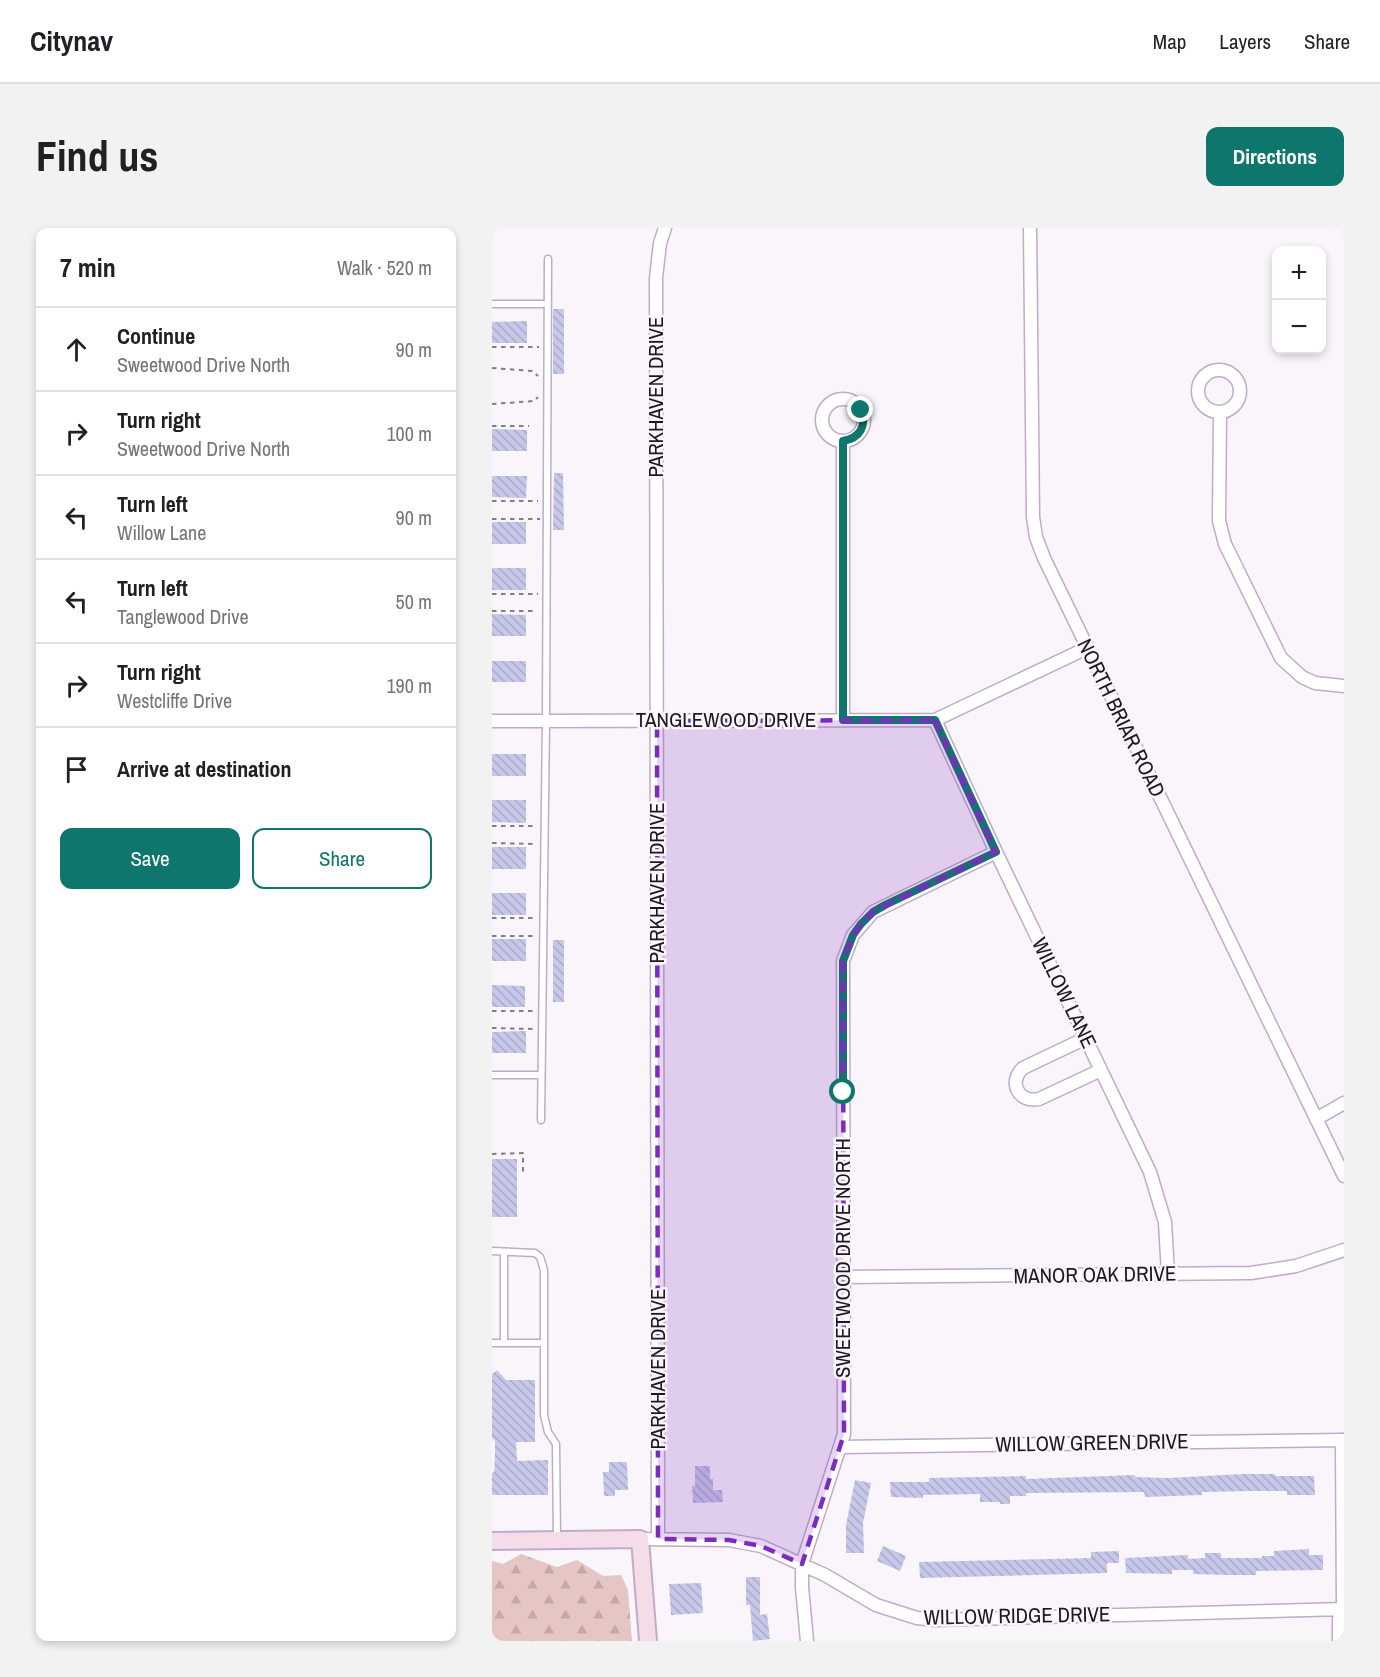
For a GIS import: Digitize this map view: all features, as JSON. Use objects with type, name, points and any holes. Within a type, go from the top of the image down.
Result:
[{"type":"street","name":"PARKHAVEN DRIVE","points":[[658,1539],[656,278],[660,243],[665,228]]},
{"type":"street","name":"NORTH BRIAR ROAD","points":[[1029,228],[1034,526],[1044,558],[1344,1176]]},
{"type":"street","points":[[1220,413],[1220,521],[1225,544],[1281,658],[1302,677],[1315,682],[1344,686]]},
{"type":"street","points":[[843,441],[843,720]]},
{"type":"street","name":"TANGLEWOOD DRIVE","points":[[492,721],[935,720],[1087,648]]},
{"type":"street","name":"WILLOW LANE","points":[[935,720],[1150,1172],[1160,1200],[1167,1244],[1168,1274]]},
{"type":"street","name":"SWEETWOOD DRIVE NORTH","points":[[807,1641],[802,1564],[844,1434],[843,961],[847,947],[861,924],[873,912],[996,852]]},
{"type":"street","points":[[1086,1038],[1023,1068],[1016,1077],[1016,1088],[1022,1097],[1039,1099],[1101,1070]]},
{"type":"street","points":[[1316,1119],[1344,1103]]},
{"type":"street","name":"MANOR OAK DRIVE","points":[[843,1277],[1251,1273],[1278,1270],[1344,1250]]},
{"type":"street","points":[[1339,1641],[1339,1619],[1344,1609],[1343,1440]]},
{"type":"street","name":"WILLOW GREEN DRIVE","points":[[840,1447],[1343,1440]]},
{"type":"street","points":[[640,1539],[648,1641]]},
{"type":"street","name":"WILLOW RIDGE DRIVE","points":[[492,1541],[729,1540],[761,1546],[802,1564],[876,1605],[917,1618],[935,1620],[1344,1609]]},
{"type":"lane","points":[[541,1120],[547,611],[548,259]]},
{"type":"lane","points":[[492,304],[548,304]]},
{"type":"lane","points":[[492,1075],[541,1075]]},
{"type":"lane","points":[[492,1251],[535,1253],[540,1257],[544,1270],[544,1415],[548,1432],[556,1444],[557,1540]]},
{"type":"lane","points":[[504,1252],[504,1343]]},
{"type":"lane","points":[[492,1343],[544,1343]]},
{"type":"path","points":[[492,347],[548,347]]},
{"type":"path","points":[[492,368],[532,371],[538,376]]},
{"type":"path","points":[[492,404],[532,402],[538,396]]},
{"type":"path","points":[[492,426],[529,426]]},
{"type":"path","points":[[492,501],[547,502]]},
{"type":"path","points":[[492,519],[547,519]]},
{"type":"path","points":[[492,594],[547,595]]},
{"type":"path","points":[[492,611],[547,611]]},
{"type":"path","points":[[492,826],[545,826]]},
{"type":"path","points":[[492,843],[544,844]]},
{"type":"path","points":[[492,918],[543,918]]},
{"type":"path","points":[[492,936],[543,936]]},
{"type":"path","points":[[492,1011],[542,1011]]},
{"type":"path","points":[[492,1028],[542,1029]]},
{"type":"path","points":[[492,1154],[523,1153],[523,1176]]},
{"type":"highlighted area","points":[[935,720],[996,852],[873,912],[853,935],[843,961],[844,1434],[802,1564],[761,1546],[729,1540],[658,1539],[657,721]]},
{"type":"green space","points":[[521,1554],[557,1567],[577,1560],[603,1576],[621,1575],[628,1590],[632,1641],[492,1641],[492,1561],[503,1564]]},
{"type":"building","points":[[553,309],[564,309],[564,374],[553,374]]},
{"type":"building","points":[[527,321],[527,343],[492,343],[492,322]]},
{"type":"building","points":[[492,429],[527,430],[527,451],[492,451]]},
{"type":"building","points":[[554,473],[563,473],[564,530],[553,530]]},
{"type":"building","points":[[492,476],[527,476],[526,498],[492,497]]},
{"type":"building","points":[[492,522],[526,522],[526,544],[492,544]]},
{"type":"building","points":[[492,568],[526,568],[526,590],[492,590]]},
{"type":"building","points":[[492,614],[526,615],[526,636],[492,636]]},
{"type":"building","points":[[492,661],[526,661],[526,682],[492,682]]},
{"type":"building","points":[[492,754],[526,754],[526,776],[492,776]]},
{"type":"building","points":[[492,800],[526,800],[526,823],[492,822]]},
{"type":"building","points":[[492,847],[526,847],[526,869],[492,869]]},
{"type":"building","points":[[492,893],[526,893],[526,915],[492,915]]},
{"type":"building","points":[[492,939],[526,939],[526,961],[492,961]]},
{"type":"building","points":[[553,940],[564,940],[564,1002],[553,1002]]},
{"type":"building","points":[[492,985],[525,986],[525,1007],[492,1007]]},
{"type":"building","points":[[526,1031],[526,1053],[492,1053],[492,1032]]},
{"type":"building","points":[[492,1159],[517,1159],[517,1217],[492,1217]]},
{"type":"building","points":[[497,1370],[506,1380],[535,1380],[535,1442],[516,1442],[517,1461],[548,1460],[548,1495],[492,1495],[495,1441],[492,1438],[492,1374]]},
{"type":"building","points":[[609,1462],[627,1462],[628,1490],[615,1490],[615,1496],[604,1496],[603,1472],[609,1472]]},
{"type":"building","points":[[695,1466],[710,1466],[713,1490],[722,1490],[723,1502],[693,1503],[692,1486],[695,1486]]},
{"type":"building","points":[[1243,1474],[1314,1476],[1315,1495],[1287,1495],[1287,1491],[1202,1492],[1202,1495],[1145,1497],[1144,1492],[1026,1493],[1026,1496],[1010,1496],[1010,1504],[1000,1504],[1000,1502],[980,1502],[980,1494],[923,1495],[923,1498],[891,1497],[890,1482],[929,1482],[929,1478],[1026,1476],[1026,1479],[1135,1475],[1135,1477],[1169,1478]]},
{"type":"building","points":[[855,1480],[871,1483],[863,1523],[864,1553],[846,1553],[846,1525]]},
{"type":"building","points":[[883,1546],[906,1556],[900,1571],[877,1561]]},
{"type":"building","points":[[1309,1549],[1309,1555],[1323,1555],[1323,1570],[1256,1571],[1256,1575],[1193,1574],[1193,1570],[1172,1570],[1172,1574],[1126,1573],[1125,1558],[1188,1555],[1188,1559],[1205,1558],[1205,1553],[1221,1553],[1221,1558],[1262,1558],[1262,1556],[1274,1556],[1274,1551]]},
{"type":"building","points":[[1119,1551],[1119,1563],[1107,1563],[1107,1573],[920,1578],[919,1562],[1091,1558],[1091,1552]]},
{"type":"building","points":[[746,1577],[760,1577],[760,1615],[767,1614],[770,1639],[753,1641],[750,1605],[746,1605]]},
{"type":"building","points":[[701,1583],[703,1613],[671,1615],[669,1584]]},
{"type":"route","points":[[843,1092],[843,961],[853,935],[873,912],[885,905],[996,852],[935,720],[843,720],[843,441],[851,440],[861,430],[864,424],[861,410]]}]
